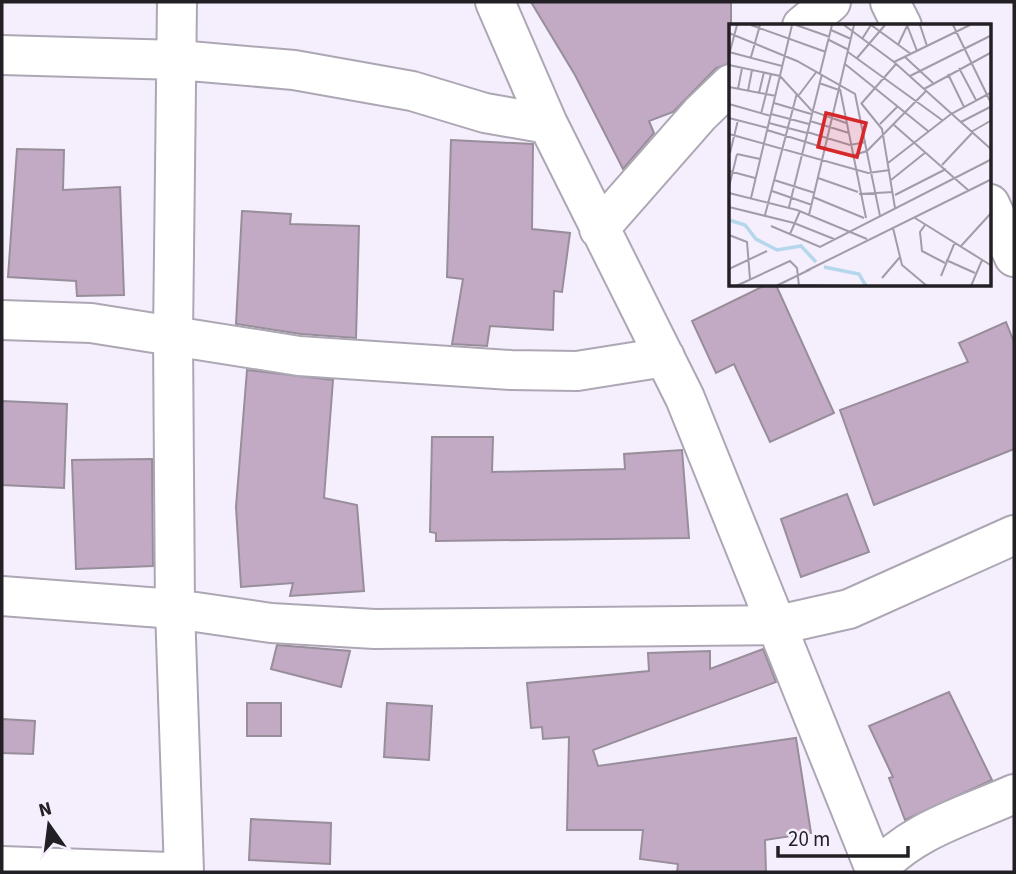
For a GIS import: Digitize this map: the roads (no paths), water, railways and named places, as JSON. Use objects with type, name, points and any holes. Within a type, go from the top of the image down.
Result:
[{"type":"street","points":[[177,2],[173,336],[175,609],[184,872]]},
{"type":"street","points":[[495,2],[548,124],[665,357],[778,625],[876,872],[889,856],[913,837],[1014,794]]},
{"type":"street","points":[[804,24],[831,2]]},
{"type":"street","points":[[890,2],[901,24]]},
{"type":"street","points":[[2,55],[178,60],[293,70],[412,91],[485,113],[548,124]]},
{"type":"street","points":[[599,229],[700,114],[729,86]]},
{"type":"street","points":[[992,208],[1014,257]]},
{"type":"street","points":[[2,320],[91,323],[299,356],[511,370],[577,371],[665,357]]},
{"type":"street","points":[[2,596],[175,609],[271,622],[376,629],[778,625],[849,609],[1014,535]]},
{"type":"street","points":[[2,866],[170,872]]}]
